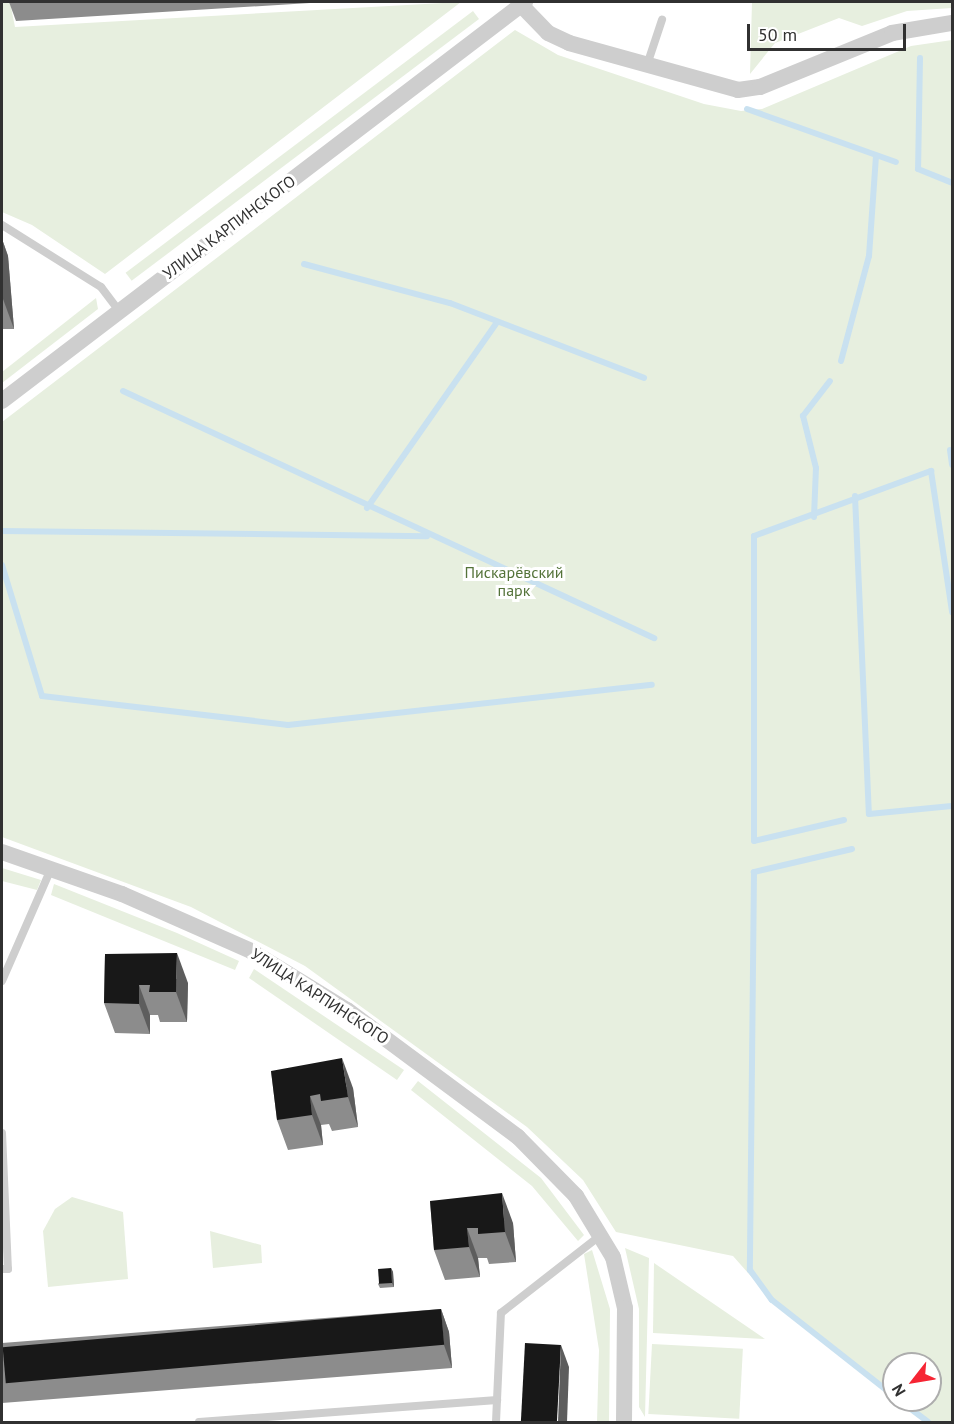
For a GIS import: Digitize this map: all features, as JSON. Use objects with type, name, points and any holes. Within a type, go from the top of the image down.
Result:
[{"type":"street","name":"УЛИЦА КАРПИНСКОГО","points":[[2,401],[523,3]]},
{"type":"street","points":[[523,3],[548,33],[569,43],[646,68],[725,89],[760,87],[892,33],[952,23]]},
{"type":"street","name":"УЛИЦА КАРПИНСКОГО","points":[[2,852],[52,867],[184,919],[260,956],[347,1010],[518,1137],[576,1196],[601,1234],[621,1284],[625,1308],[624,1422]]},
{"type":"lane","points":[[646,68],[662,20]]},
{"type":"lane","points":[[2,225],[100,287],[119,311]]},
{"type":"lane","points":[[2,981],[52,867]]},
{"type":"lane","points":[[2,1133],[8,1269],[2,1269]]},
{"type":"lane","points":[[496,1422],[501,1313],[601,1234]]},
{"type":"lane","points":[[200,1422],[497,1400]]},
{"type":"green space","points":[[2,2],[10,2],[15,27],[461,2],[105,274],[32,225],[2,212]]},
{"type":"green space","points":[[752,2],[952,2],[952,8],[907,11],[862,26],[839,18],[775,43],[750,74]]},
{"type":"green space","points":[[473,11],[479,19],[132,281],[126,273]]},
{"type":"green space","name":"Пискарёвский парк","points":[[515,30],[558,55],[704,104],[741,111],[762,109],[911,46],[952,40],[952,1422],[928,1422],[915,1412],[942,1412],[942,1352],[882,1352],[882,1387],[772,1300],[733,1256],[616,1232],[583,1180],[527,1127],[305,966],[191,907],[2,837],[2,422]]},
{"type":"green space","points":[[96,298],[98,309],[2,383],[2,372]]},
{"type":"green space","points":[[2,868],[41,880],[37,890],[2,881]]},
{"type":"green space","points":[[54,884],[177,933],[239,961],[235,970],[51,895]]},
{"type":"green space","points":[[254,969],[404,1070],[397,1080],[249,978]]},
{"type":"green space","points":[[418,1081],[541,1178],[584,1235],[578,1241],[532,1186],[411,1090]]},
{"type":"green space","points":[[72,1197],[123,1212],[128,1279],[48,1287],[43,1231],[55,1209]]},
{"type":"green space","points":[[210,1231],[261,1245],[262,1263],[213,1268]]},
{"type":"green space","points":[[625,1248],[649,1258],[645,1417],[639,1407],[639,1309]]},
{"type":"green space","points":[[592,1250],[610,1309],[609,1422],[597,1422],[599,1350],[584,1254]]},
{"type":"green space","points":[[654,1263],[765,1339],[653,1333]]},
{"type":"green space","points":[[652,1344],[743,1349],[739,1419],[648,1414]]},
{"type":"building","points":[[177,953],[176,992],[149,992],[150,985],[139,985],[139,1004],[104,1003],[105,954]]},
{"type":"building","points":[[342,1058],[348,1097],[321,1101],[320,1094],[310,1096],[312,1115],[277,1120],[271,1071]]},
{"type":"building","points":[[502,1193],[505,1232],[478,1234],[478,1228],[467,1228],[469,1247],[434,1250],[430,1201]]},
{"type":"building","points":[[391,1268],[392,1283],[379,1284],[378,1269]]},
{"type":"building","points":[[441,1309],[444,1345],[6,1383],[3,1347]]},
{"type":"building","points":[[525,1343],[561,1345],[557,1422],[521,1422]]},
{"type":"waterway","points":[[920,58],[918,169],[952,183]]},
{"type":"waterway","points":[[747,109],[896,162]]},
{"type":"waterway","points":[[841,361],[869,256],[876,156]]},
{"type":"waterway","points":[[304,264],[450,303],[644,378]]},
{"type":"waterway","points":[[367,508],[497,322]]},
{"type":"waterway","points":[[814,517],[816,468],[803,416],[830,381]]},
{"type":"waterway","points":[[123,391],[654,638]]},
{"type":"waterway","points":[[950,450],[952,465]]},
{"type":"waterway","points":[[844,820],[754,841],[754,536],[931,471],[952,612]]},
{"type":"waterway","points":[[855,496],[869,814],[952,806]]},
{"type":"waterway","points":[[2,531],[427,536]]},
{"type":"waterway","points":[[2,565],[42,696],[288,725],[652,685]]},
{"type":"waterway","points":[[852,849],[754,872],[750,1270],[772,1300],[882,1387]]},
{"type":"waterway","points":[[915,1412],[928,1422]]}]
